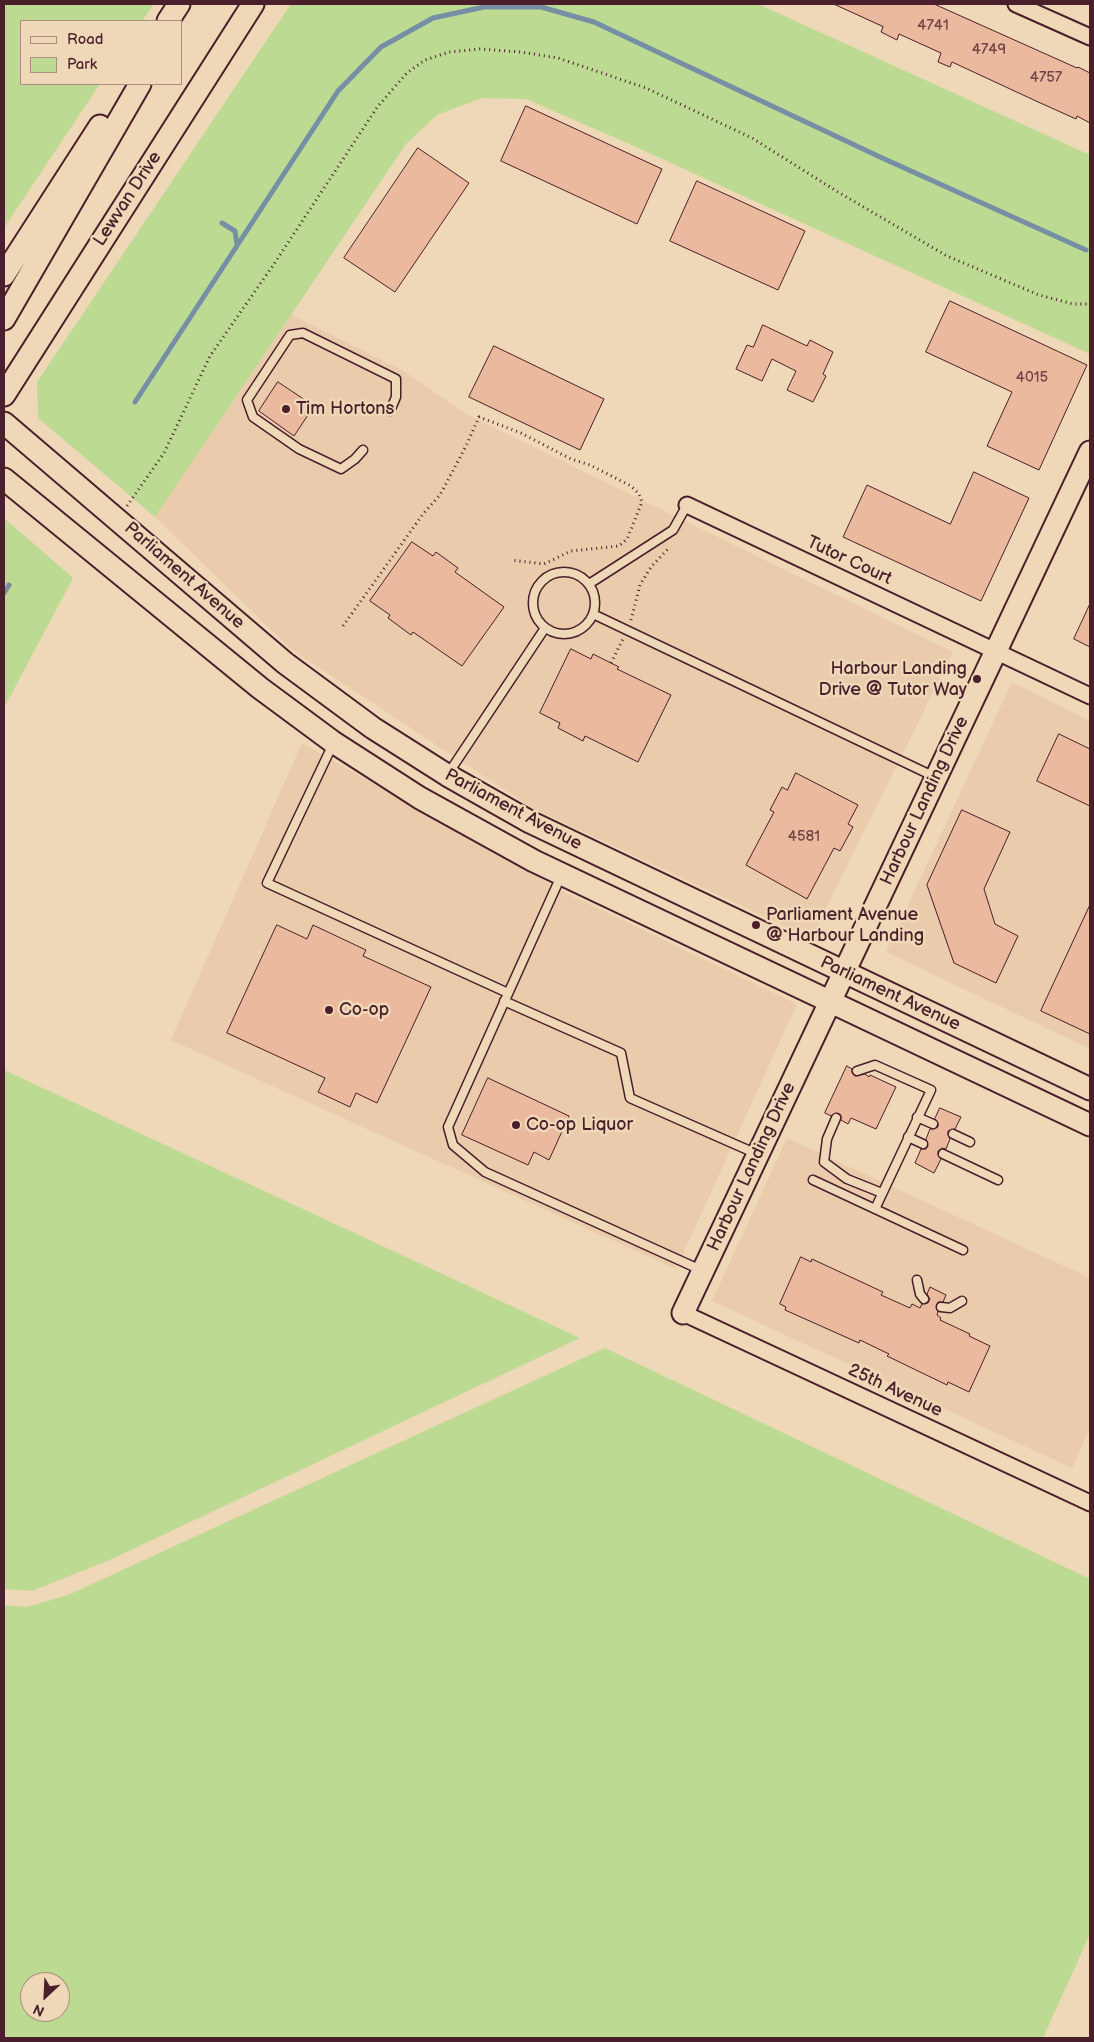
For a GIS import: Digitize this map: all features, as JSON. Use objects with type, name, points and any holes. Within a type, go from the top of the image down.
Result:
[{"type":"main road","points":[[169,20],[179,4]]},
{"type":"main road","points":[[176,20],[185,4]]},
{"type":"main road","name":"Lewvan Drive","points":[[4,395],[253,4]]},
{"type":"main road","points":[[4,275],[127,85]]},
{"type":"main road","points":[[4,319],[139,85]]},
{"type":"main road","name":"Parliament Avenue","points":[[4,423],[284,663],[373,728],[447,775],[530,822],[1090,1089]]},
{"type":"main road","name":"Harbour Landing Drive","points":[[683,1313],[1090,452]]},
{"type":"main road","name":"Parliament Avenue","points":[[4,479],[260,688],[334,742],[420,798],[534,861],[1090,1125]]},
{"type":"street","points":[[1016,4],[1090,37]]},
{"type":"street","name":"Tutor Court","points":[[687,505],[1090,696]]},
{"type":"street","name":"25th Avenue","points":[[683,1313],[1090,1503]]},
{"type":"lane","points":[[363,450],[355,459],[341,469],[299,449],[253,417],[246,400],[290,335],[303,333],[396,379],[396,397],[390,411]]},
{"type":"lane","points":[[589,584],[673,530],[687,505]]},
{"type":"lane","points":[[562,572],[580,576],[589,584],[596,601],[594,614],[584,627],[571,634],[545,628],[537,620],[532,604],[540,583],[562,572]]},
{"type":"lane","points":[[594,614],[936,778]]},
{"type":"lane","points":[[447,775],[545,628]]},
{"type":"lane","points":[[334,742],[267,883],[621,1054],[630,1098],[758,1154]]},
{"type":"lane","points":[[562,874],[448,1127],[453,1145],[485,1172],[703,1271]]},
{"type":"lane","points":[[857,1071],[875,1065],[930,1090],[875,1209]]},
{"type":"lane","points":[[917,1117],[933,1124]]},
{"type":"lane","points":[[836,1118],[827,1139],[824,1162],[847,1179],[882,1193]]},
{"type":"lane","points":[[953,1134],[970,1142]]},
{"type":"lane","points":[[908,1137],[923,1144]]},
{"type":"lane","points":[[943,1154],[998,1180]]},
{"type":"lane","points":[[813,1180],[963,1250]]},
{"type":"lane","points":[[917,1280],[920,1294],[924,1299]]},
{"type":"lane","points":[[941,1307],[950,1308],[962,1301]]},
{"type":"path","points":[[117,520],[164,453],[210,356],[274,264],[378,106],[407,73],[425,60],[449,52],[480,49],[521,52],[558,58],[646,88],[752,138],[838,192],[947,256],[1039,295],[1072,304],[1090,304]]},
{"type":"path","points":[[343,626],[423,514],[440,495],[466,446],[479,416],[521,433],[571,459],[590,465],[631,486],[639,494],[642,502],[627,539],[619,546],[572,551],[557,560],[544,564],[511,560]]},
{"type":"path","points":[[611,663],[627,630],[635,608],[640,585],[651,567],[672,545],[673,530]]},
{"type":"shaded area","points":[[291,315],[405,372],[466,414],[953,652],[811,938],[532,808],[291,649],[155,517]]},
{"type":"shaded area","points":[[1012,682],[1090,721],[1090,1049],[886,952]]},
{"type":"shaded area","points":[[302,743],[568,894],[797,1004],[676,1269],[171,1040]]},
{"type":"shaded area","points":[[787,1138],[1090,1278],[1090,1428],[1072,1468],[712,1301]]},
{"type":"green space","points":[[4,4],[154,4],[143,20],[20,20],[20,85],[99,85],[4,228]]},
{"type":"green space","points":[[291,4],[758,4],[1090,155],[1090,354],[627,143],[526,99],[482,98],[437,115],[406,144],[155,517],[38,418],[37,382]]},
{"type":"green space","points":[[4,518],[73,578],[4,708]]},
{"type":"green space","points":[[4,1070],[580,1338],[112,1559],[32,1591],[4,1589]]},
{"type":"green space","points":[[605,1348],[1090,1579],[1090,1934],[1043,2038],[4,2038],[4,1605],[27,1607],[68,1595]]},
{"type":"building","points":[[834,4],[934,4],[1078,67],[1090,73],[1090,123],[1077,116],[1076,119],[952,62],[950,67],[938,62],[941,53],[899,34],[897,40],[881,32],[883,27]]},
{"type":"building","points":[[526,106],[662,169],[637,224],[501,161]]},
{"type":"building","points":[[418,148],[469,183],[395,292],[344,258]]},
{"type":"building","points":[[697,181],[805,231],[778,290],[670,241]]},
{"type":"building","points":[[950,301],[1087,365],[1039,470],[987,446],[1012,392],[926,352]]},
{"type":"building","points":[[763,325],[807,346],[810,340],[833,352],[823,374],[826,376],[813,402],[787,390],[796,371],[772,359],[762,381],[736,369],[747,345],[753,347]]},
{"type":"building","points":[[494,346],[604,399],[580,450],[469,397]]},
{"type":"building","name":"Tim Hortons","points":[[278,382],[314,406],[294,436],[259,411]]},
{"type":"building","points":[[974,472],[1029,498],[981,601],[843,537],[867,485],[950,524]]},
{"type":"building","points":[[412,542],[433,556],[436,552],[458,568],[455,572],[504,607],[462,666],[413,632],[411,635],[388,618],[390,615],[370,601]]},
{"type":"building","points":[[1090,604],[1090,647],[1074,639]]},
{"type":"building","points":[[571,649],[591,659],[593,654],[619,667],[617,669],[671,695],[638,762],[585,736],[583,741],[558,728],[560,723],[540,713]]},
{"type":"building","points":[[1059,734],[1090,749],[1090,806],[1037,781]]},
{"type":"building","points":[[796,773],[858,805],[848,824],[853,827],[840,851],[834,848],[807,899],[746,865],[774,812],[770,810],[782,787],[787,790]]},
{"type":"building","points":[[962,810],[1010,832],[984,889],[995,924],[1018,936],[996,983],[954,963],[927,885]]},
{"type":"building","points":[[1090,905],[1090,1034],[1041,1011]]},
{"type":"building","name":"Co-op","points":[[277,925],[307,939],[313,925],[366,950],[363,956],[431,987],[377,1103],[356,1093],[350,1107],[318,1092],[325,1078],[227,1033]]},
{"type":"building","points":[[847,1066],[852,1069],[852,1073],[855,1076],[865,1074],[869,1077],[870,1075],[896,1087],[876,1129],[851,1118],[848,1124],[841,1120],[841,1115],[838,1113],[831,1116],[825,1113]]},
{"type":"building","name":"Co-op Liquor","points":[[488,1078],[569,1116],[549,1160],[534,1152],[528,1165],[462,1135]]},
{"type":"building","points":[[940,1108],[961,1117],[955,1129],[948,1131],[950,1139],[946,1149],[942,1148],[938,1151],[941,1159],[934,1173],[915,1163],[921,1149],[926,1149],[928,1146],[926,1139],[930,1129],[938,1127],[935,1119]]},
{"type":"building","points":[[801,1257],[811,1262],[812,1259],[883,1292],[881,1295],[910,1308],[912,1304],[920,1308],[922,1304],[928,1303],[930,1299],[927,1294],[930,1287],[946,1295],[943,1302],[938,1302],[936,1306],[937,1315],[941,1318],[940,1320],[990,1346],[969,1392],[948,1382],[947,1385],[887,1356],[889,1354],[860,1340],[859,1343],[785,1310],[786,1307],[780,1304]]},
{"type":"waterway","points":[[135,402],[338,91],[381,47],[433,18],[484,7],[541,7],[594,22],[880,157],[1086,250]]},
{"type":"waterway","points":[[222,223],[235,231],[237,245]]},
{"type":"waterway","points":[[4,593],[9,585]]},
{"type":"place","name":"Tim Hortons","points":[[286,409]]},
{"type":"place","name":"Harbour Landing Drive @ Tutor Way","points":[[977,679]]},
{"type":"place","name":"Parliament Avenue @ Harbour Landing","points":[[756,925]]},
{"type":"place","name":"Co-op","points":[[329,1010]]},
{"type":"place","name":"Co-op Liquor","points":[[516,1125]]}]
